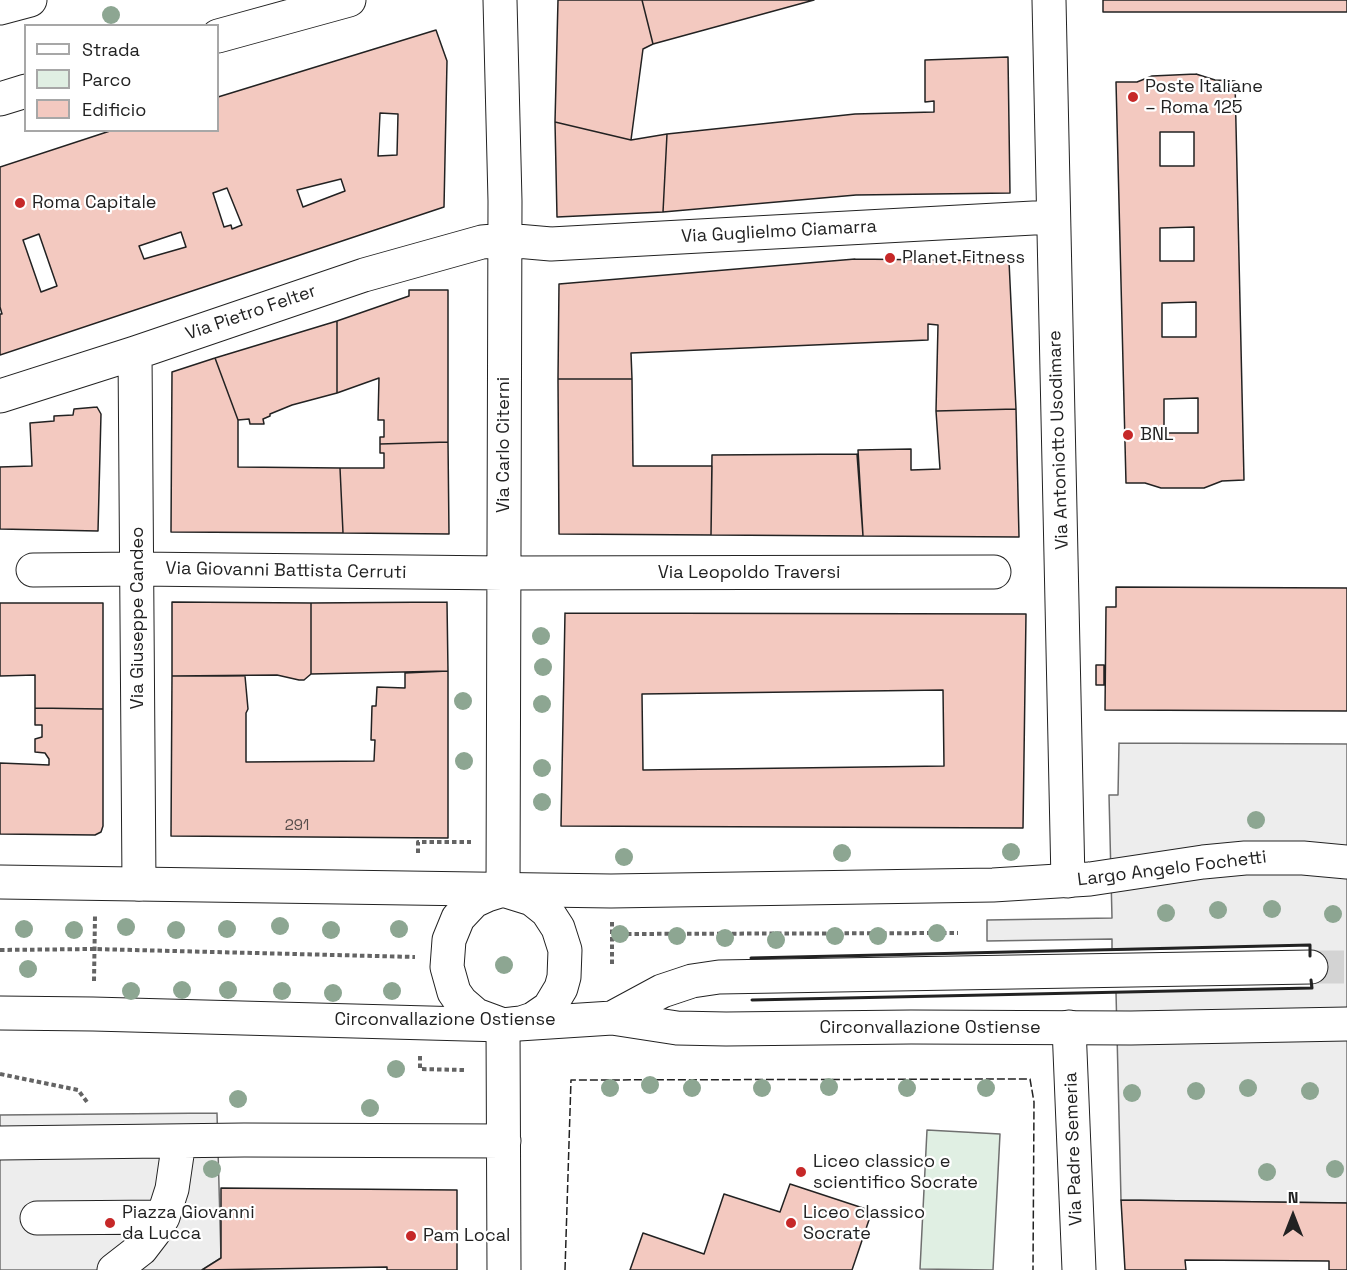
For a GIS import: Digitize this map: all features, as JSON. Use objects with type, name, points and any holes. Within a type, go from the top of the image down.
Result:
[{"type":"street","points":[[0,8],[30,0]]},
{"type":"street","points":[[219,36],[349,0]]},
{"type":"street","name":"Via Carlo Citerni","points":[[500,0],[505,240],[503,890]]},
{"type":"street","name":"Via Antoniotto Usodimare","points":[[1049,0],[1068,881]]},
{"type":"street","points":[[0,99],[24,93]]},
{"type":"street","name":"Via Guglielmo Ciamarra","points":[[505,240],[552,244],[1052,217]]},
{"type":"street","name":"Via Pietro Felter","points":[[0,396],[364,275],[456,248],[505,240]]},
{"type":"street","name":"Via Giuseppe Candeo","points":[[135,353],[139,884]]},
{"type":"street","name":"Via Giovanni Battista Cerruti","points":[[33,570],[503,573]]},
{"type":"street","name":"Via Leopoldo Traversi","points":[[503,573],[994,572]]},
{"type":"street","name":"Largo Angelo Fochetti","points":[[1068,881],[1245,858],[1303,858],[1347,862]]},
{"type":"street","points":[[0,882],[611,891],[993,885],[1068,881]]},
{"type":"street","points":[[503,890],[532,899],[547,911],[554,919],[565,950],[561,988],[549,1008],[533,1019],[521,1023],[503,1024],[476,1015],[461,1002],[454,992],[447,967],[447,954],[453,929],[464,910],[487,895],[503,890]]},
{"type":"street","points":[[612,1018],[662,991],[692,981],[719,977],[1311,967]]},
{"type":"street","name":"Circonvallazione Ostiense","points":[[0,1014],[93,1014],[503,1024],[612,1018],[695,1029],[1069,1027]]},
{"type":"street","points":[[1069,1027],[1131,1028],[1344,1022]]},
{"type":"street","points":[[503,1024],[504,1270]]},
{"type":"street","name":"Via Padre Semeria","points":[[1069,1027],[1079,1270]]},
{"type":"street","points":[[114,1270],[141,1249],[163,1217],[172,1189],[179,1142]]},
{"type":"street","points":[[0,1143],[504,1142]]},
{"type":"street","points":[[37,1218],[163,1217]]},
{"type":"path","points":[[418,853],[418,842],[480,842]]},
{"type":"path","points":[[94,984],[95,915]]},
{"type":"path","points":[[612,917],[612,964]]},
{"type":"path","points":[[612,934],[958,933]]},
{"type":"path","points":[[0,950],[94,949],[419,957]]},
{"type":"path","points":[[420,1046],[420,1069],[465,1070]]},
{"type":"path","points":[[0,1074],[78,1090],[87,1102]]},
{"type":"green space","points":[[927,1130],[1000,1134],[993,1270],[920,1269]]},
{"type":"shaded area","points":[[1119,743],[1347,744],[1347,1203],[1121,1200],[1116,992],[1311,988],[1310,945],[1112,950],[1112,939],[987,941],[987,920],[1112,918],[1109,795],[1118,795]]},
{"type":"shaded area","name":"Piazza Giovanni da Lucca","points":[[217,1113],[221,1258],[202,1270],[0,1270],[0,1115]]},
{"type":"building","points":[[558,0],[642,0],[653,44],[643,49],[631,140],[555,122]]},
{"type":"building","points":[[642,0],[814,0],[653,44]]},
{"type":"building","points":[[1103,0],[1347,0],[1347,12],[1103,12]]},
{"type":"building","points":[[436,30],[447,61],[444,207],[0,355],[0,314],[2,314],[0,307],[0,167],[107,132],[219,132],[219,97]],"holes":[[[380,113],[398,114],[397,155],[378,156]],[[341,179],[345,191],[303,207],[297,190]],[[227,188],[242,225],[232,229],[231,225],[224,227],[213,193]],[[181,232],[186,247],[144,259],[139,246]],[[39,234],[57,286],[41,292],[23,240]]]},
{"type":"building","points":[[1008,57],[1010,193],[856,195],[663,212],[667,134],[855,114],[934,112],[934,101],[925,102],[925,60]]},
{"type":"building","points":[[1196,74],[1215,80],[1235,81],[1244,480],[1222,481],[1204,488],[1161,488],[1145,483],[1126,483],[1116,82],[1137,82],[1152,76]],"holes":[[[1160,132],[1194,132],[1194,166],[1160,166]],[[1194,227],[1194,261],[1160,261],[1160,228]],[[1196,302],[1196,337],[1162,337],[1162,303]],[[1198,398],[1198,433],[1164,433],[1164,399]]]},
{"type":"building","points":[[555,122],[631,140],[667,134],[663,212],[557,217]]},
{"type":"building","points":[[855,259],[1009,261],[1016,409],[936,411],[938,325],[928,324],[928,340],[631,353],[632,379],[558,379],[559,284]]},
{"type":"building","points":[[409,290],[448,290],[448,442],[380,444],[380,437],[384,437],[384,420],[378,420],[379,378],[337,393],[337,321],[409,296]]},
{"type":"building","points":[[337,321],[337,393],[292,405],[270,414],[263,419],[264,424],[250,424],[249,419],[238,420],[215,358]]},
{"type":"building","points":[[215,358],[238,420],[238,467],[340,468],[343,533],[171,532],[172,372]]},
{"type":"building","points":[[558,379],[632,379],[633,466],[712,466],[711,535],[559,534]]},
{"type":"building","points":[[97,407],[101,414],[98,531],[0,529],[0,467],[32,466],[30,423],[54,421],[54,416],[73,415],[74,409]]},
{"type":"building","points":[[1016,409],[1019,537],[863,536],[858,450],[911,449],[911,470],[940,469],[936,411]]},
{"type":"building","points":[[448,442],[449,534],[343,533],[340,468],[384,468],[384,453],[380,453],[380,444]]},
{"type":"building","points":[[857,454],[863,536],[711,535],[712,455]]},
{"type":"building","points":[[1116,587],[1347,588],[1347,711],[1105,710],[1106,607],[1116,607]]},
{"type":"building","points":[[172,602],[311,603],[311,674],[304,680],[277,675],[172,676]]},
{"type":"building","points":[[447,602],[448,671],[311,674],[311,603]]},
{"type":"building","points":[[0,603],[103,603],[103,709],[35,708],[35,675],[0,676]]},
{"type":"building","points":[[565,613],[1026,614],[1023,828],[561,826]],"holes":[[[943,690],[944,766],[643,770],[642,694]]]},
{"type":"building","points":[[1096,665],[1104,665],[1104,685],[1096,685]]},
{"type":"building","points":[[448,671],[448,838],[171,836],[172,676],[245,676],[248,709],[246,713],[246,762],[374,761],[375,740],[371,740],[372,706],[376,706],[377,687],[405,688],[405,673]]},
{"type":"building","points":[[35,708],[103,709],[103,826],[101,832],[95,835],[0,834],[0,763],[49,765],[49,759],[45,753],[35,752],[35,739],[42,737],[42,725],[35,725]]},
{"type":"building","name":"Liceo classico Socrate","points":[[790,1184],[872,1211],[852,1270],[630,1270],[643,1233],[704,1254],[724,1194],[780,1212]]},
{"type":"building","points":[[221,1188],[457,1190],[457,1270],[387,1270],[387,1267],[202,1270],[221,1258]]},
{"type":"building","points":[[1121,1200],[1347,1203],[1347,1270],[1329,1270],[1329,1261],[1185,1260],[1186,1270],[1125,1270]]},
{"type":"tunnel","points":[[1311,967],[1347,967]]},
{"type":"fence","points":[[565,1270],[571,1080],[1030,1079],[1034,1102],[1033,1270]]},
{"type":"wall","points":[[751,958],[1310,945],[1310,956]]},
{"type":"wall","points":[[752,1000],[1312,988],[1311,980]]},
{"type":"place","name":"Poste Italiane – Roma 125","points":[[1133,97]]},
{"type":"place","name":"Roma Capitale","points":[[20,203]]},
{"type":"place","name":"Planet Fitness","points":[[890,258]]},
{"type":"place","name":"BNL","points":[[1128,435]]},
{"type":"place","name":"Liceo classico e scientifico Socrate","points":[[801,1172]]},
{"type":"place","name":"Piazza Giovanni da Lucca","points":[[110,1223]]},
{"type":"place","name":"Liceo classico Socrate","points":[[791,1223]]},
{"type":"place","name":"Pam Local","points":[[411,1236]]}]
